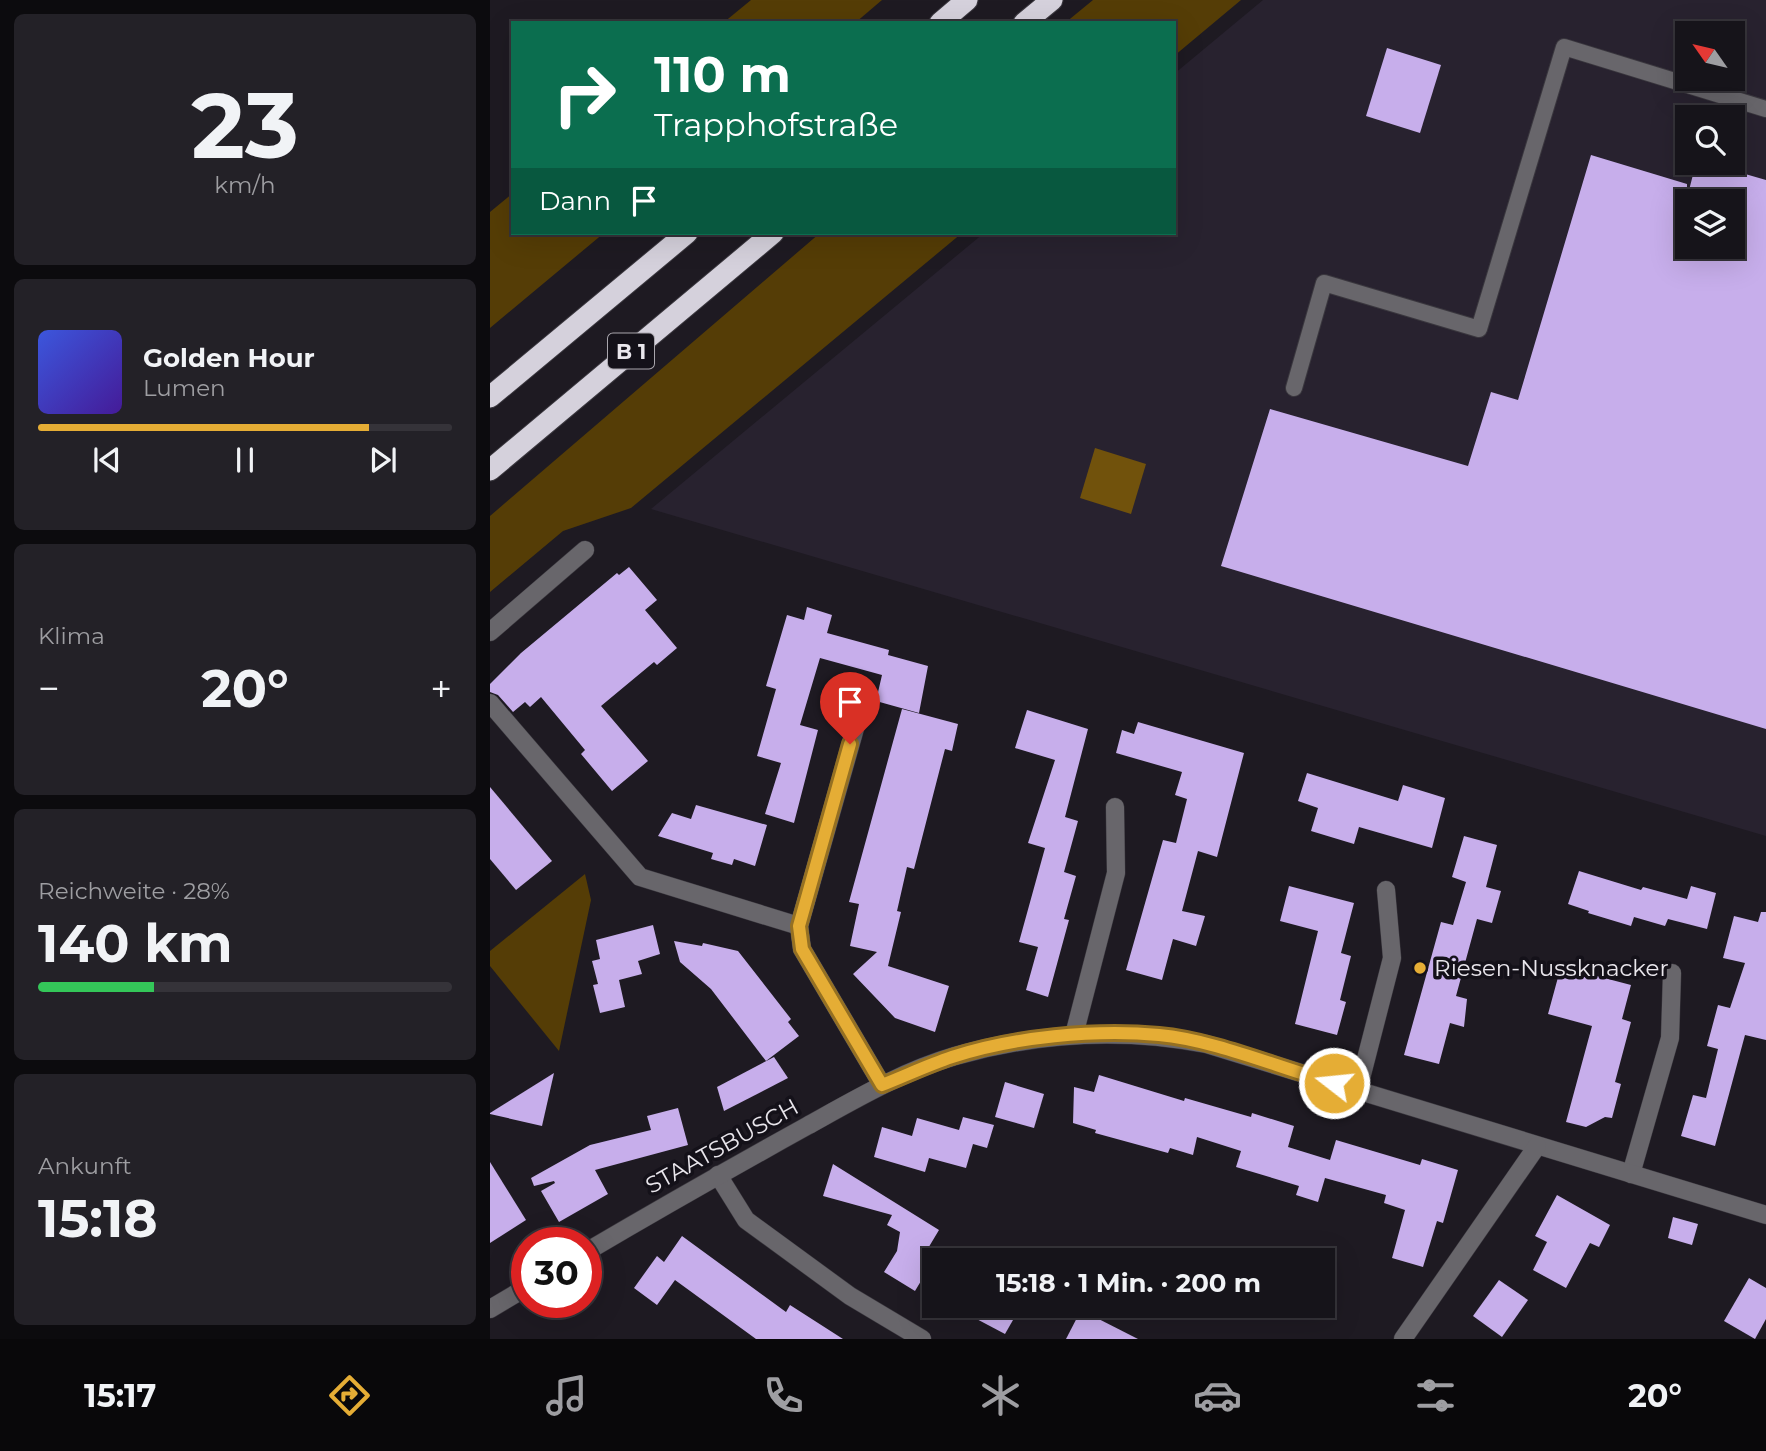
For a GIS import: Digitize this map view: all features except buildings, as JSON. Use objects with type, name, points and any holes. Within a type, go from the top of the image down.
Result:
[{"type":"highway","points":[[942,21],[967,0]]},
{"type":"highway","points":[[1026,21],[1052,0]]},
{"type":"highway","name":"B 1","points":[[490,397],[685,235]]},
{"type":"highway","name":"B 1","points":[[490,470],[771,235]]},
{"type":"street","points":[[490,632],[585,551]]},
{"type":"street","points":[[490,702],[640,877],[799,926]]},
{"type":"street","points":[[858,718],[799,926],[802,949],[882,1085]]},
{"type":"street","points":[[1074,1035],[1116,873],[1115,807]]},
{"type":"street","points":[[1359,1090],[1392,958],[1386,890]]},
{"type":"street","points":[[1631,1174],[1670,1038],[1672,973]]},
{"type":"street","name":"STAATSBUSCH","points":[[602,1243],[882,1085],[953,1057],[1018,1042],[1074,1035],[1158,1035],[1206,1044],[1766,1215]]},
{"type":"street","points":[[1403,1339],[1537,1146]]},
{"type":"street","points":[[718,1175],[747,1220],[850,1296],[922,1339]]},
{"type":"street","points":[[490,1309],[511,1297]]},
{"type":"lane","points":[[1294,388],[1325,283],[1479,328],[1564,47],[1766,109]]},
{"type":"shaded area","points":[[751,0],[882,0],[857,21],[725,21]]},
{"type":"shaded area","points":[[1093,0],[1241,0],[1176,54],[1176,21],[1067,21]]},
{"type":"shaded area","points":[[1263,0],[1766,0],[1766,836],[651,509],[982,235],[1176,235],[1176,72]]},
{"type":"shaded area","points":[[511,195],[511,235],[602,235],[490,328],[490,212]]},
{"type":"shaded area","points":[[818,235],[960,235],[631,508],[563,531],[490,592],[490,516]]},
{"type":"shaded area","points":[[1095,448],[1146,464],[1131,514],[1080,498]]},
{"type":"shaded area","points":[[585,874],[591,900],[559,1051],[490,966],[490,951]]},
{"type":"place","name":"Riesen-Nussknacker","points":[[1420,968]]},
{"type":"route","points":[[850,744],[799,926],[802,949],[882,1085],[953,1057],[1018,1042],[1074,1035],[1158,1035],[1206,1044],[1334,1083]]}]
